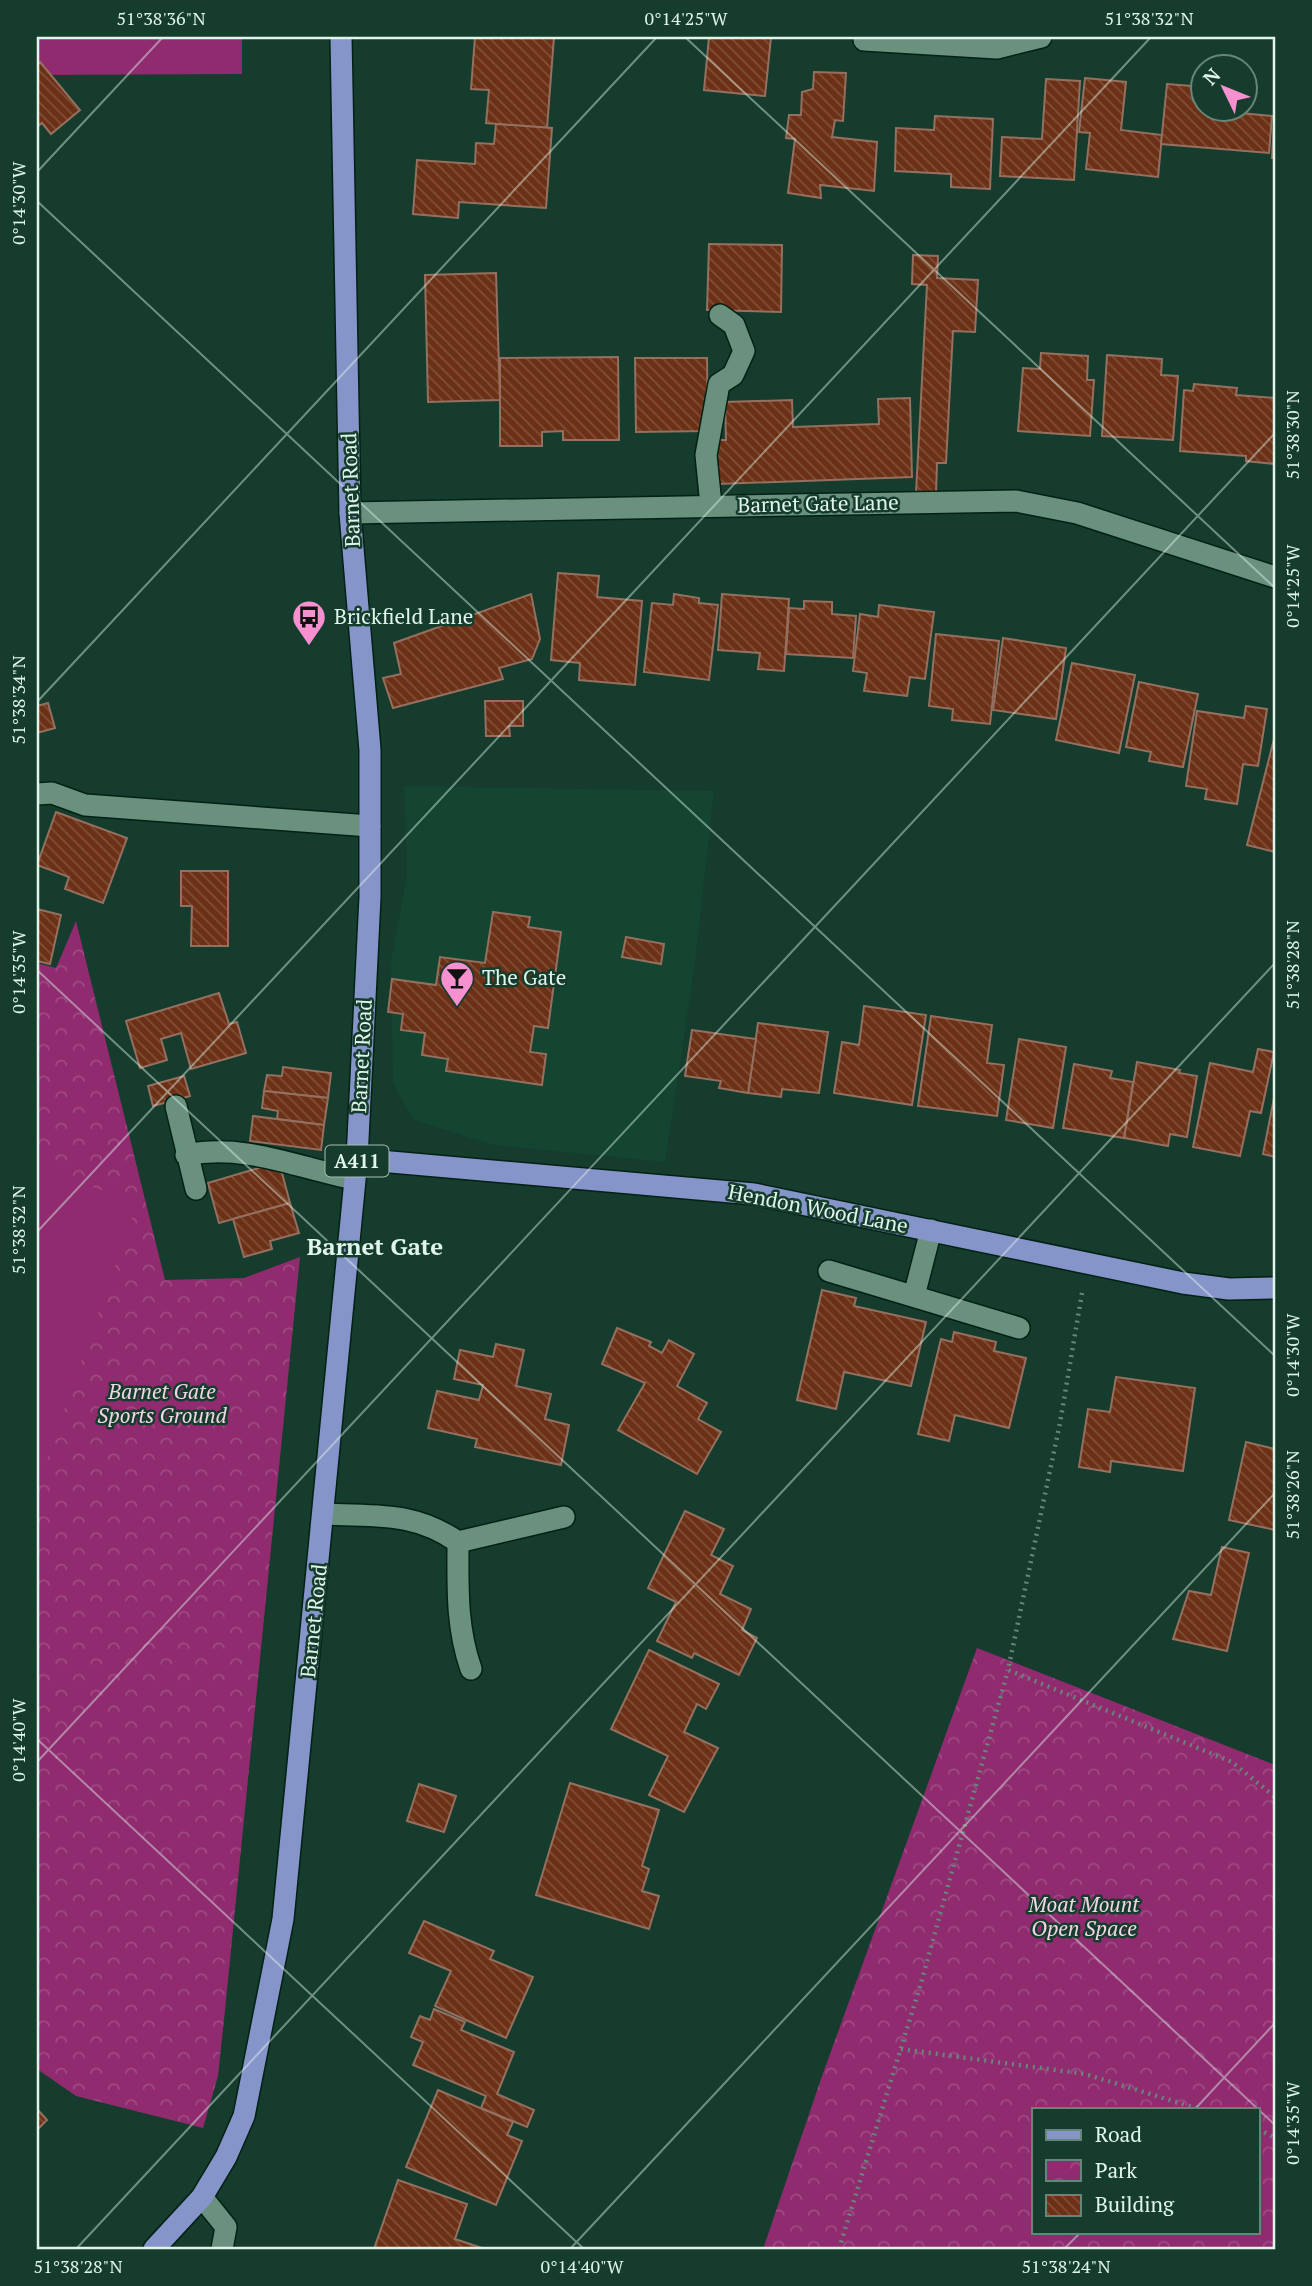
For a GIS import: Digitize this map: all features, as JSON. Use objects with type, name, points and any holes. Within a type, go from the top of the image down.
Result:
[{"type":"main road","name":"Barnet Road","points":[[154,2249],[202,2197],[226,2157],[244,2116],[284,1919],[325,1514],[356,1169],[370,897],[370,750],[350,513],[341,37]]},
{"type":"main road","name":"Hendon Wood Lane","points":[[356,1169],[754,1194],[1182,1283],[1229,1289],[1275,1288]]},
{"type":"street","points":[[864,40],[928,39],[998,48],[1041,37]]},
{"type":"street","points":[[711,505],[706,455],[719,384],[733,375],[744,351],[734,324],[720,315]]},
{"type":"street","name":"Barnet Gate Lane","points":[[350,513],[1016,501],[1077,513],[1275,576]]},
{"type":"street","points":[[37,794],[52,793],[85,805],[370,826]]},
{"type":"street","points":[[176,1105],[196,1189]]},
{"type":"street","points":[[186,1155],[212,1150],[279,1158],[308,1170],[356,1169]]},
{"type":"street","points":[[914,1296],[931,1230]]},
{"type":"street","points":[[829,1270],[1019,1328]]},
{"type":"street","points":[[325,1514],[409,1518],[435,1526],[458,1542],[564,1517]]},
{"type":"street","points":[[458,1542],[457,1611],[461,1640],[471,1668]]},
{"type":"street","points":[[202,2197],[226,2227],[222,2249]]},
{"type":"path","points":[[839,2249],[901,2049],[1008,1670],[1060,1423],[1082,1293]]},
{"type":"path","points":[[1008,1670],[1232,1762],[1275,1797]]},
{"type":"path","points":[[901,2049],[1085,2074],[1196,2108]]},
{"type":"shaded area","points":[[404,786],[714,791],[695,963],[665,1162],[493,1145],[414,1120],[393,1084],[391,961],[407,875]]},
{"type":"green space","points":[[37,37],[242,37],[242,74],[37,75]]},
{"type":"green space","name":"Barnet Gate Sports Ground","points":[[76,921],[165,1280],[244,1278],[300,1257],[218,2076],[203,2128],[76,2096],[37,2069],[37,963],[56,968]]},
{"type":"green space","points":[[37,1167],[137,1203],[37,1487]]},
{"type":"green space","name":"Moat Mount Open Space","points":[[977,1648],[1275,1765],[1275,2249],[763,2249],[821,2079]]},
{"type":"building","points":[[475,37],[554,37],[547,128],[486,123],[489,90],[471,89]]},
{"type":"building","points":[[709,37],[771,37],[765,96],[704,90]]},
{"type":"building","points":[[40,62],[80,110],[51,134],[42,123],[37,127],[37,65]]},
{"type":"building","points":[[814,72],[846,73],[843,121],[835,120],[832,137],[877,142],[874,191],[820,185],[821,198],[788,193],[795,139],[786,138],[789,115],[801,115],[802,92],[813,89]]},
{"type":"building","points":[[1085,78],[1126,82],[1121,130],[1162,135],[1158,177],[1086,169],[1090,133],[1079,132]]},
{"type":"building","points":[[1046,79],[1080,81],[1074,180],[1000,176],[1002,137],[1042,139]]},
{"type":"building","points":[[1167,84],[1190,86],[1190,122],[1260,122],[1260,115],[1272,116],[1269,153],[1161,144]]},
{"type":"building","points":[[1275,103],[1275,158],[1272,158]]},
{"type":"building","points":[[935,116],[993,119],[990,189],[951,187],[951,174],[895,171],[896,128],[934,130]]},
{"type":"building","points":[[496,124],[552,128],[546,208],[459,202],[458,218],[413,214],[417,160],[475,164],[476,143],[494,144]]},
{"type":"building","points":[[709,244],[782,245],[781,312],[707,310]]},
{"type":"building","points":[[913,255],[938,256],[937,278],[978,280],[975,332],[953,331],[946,463],[937,463],[936,494],[916,493],[927,285],[912,284]]},
{"type":"building","points":[[496,273],[500,400],[428,402],[425,275]]},
{"type":"building","points":[[1041,353],[1088,356],[1087,380],[1094,380],[1090,436],[1018,431],[1023,368],[1040,369]]},
{"type":"building","points":[[1107,355],[1162,359],[1161,375],[1178,376],[1173,440],[1102,436]]},
{"type":"building","points":[[618,357],[619,440],[563,440],[563,431],[542,432],[542,446],[500,446],[500,358]]},
{"type":"building","points":[[635,358],[707,358],[708,431],[636,432]]},
{"type":"building","points":[[1194,384],[1237,388],[1236,395],[1275,398],[1275,464],[1246,461],[1246,456],[1180,451],[1184,390],[1193,391]]},
{"type":"building","points":[[910,398],[912,477],[718,484],[716,440],[726,440],[725,402],[792,400],[793,427],[879,424],[878,399]]},
{"type":"building","points":[[558,573],[599,576],[597,597],[642,601],[635,685],[579,680],[580,663],[551,660]]},
{"type":"building","points":[[531,594],[540,639],[532,659],[499,668],[503,679],[393,708],[383,678],[401,674],[394,643]]},
{"type":"building","points":[[674,594],[699,598],[699,603],[718,605],[709,680],[644,672],[652,603],[673,605]]},
{"type":"building","points":[[722,594],[789,599],[784,671],[758,669],[760,653],[718,650]]},
{"type":"building","points":[[804,601],[832,602],[832,614],[856,616],[853,658],[786,654],[789,608],[804,609]]},
{"type":"building","points":[[879,605],[934,612],[925,679],[910,677],[907,696],[864,691],[867,673],[853,671],[860,614],[878,617]]},
{"type":"building","points":[[936,634],[999,641],[990,724],[952,720],[953,709],[929,706]]},
{"type":"building","points":[[1003,638],[1066,648],[1056,719],[993,710]]},
{"type":"building","points":[[1072,663],[1135,675],[1119,753],[1056,740]]},
{"type":"building","points":[[1139,682],[1198,694],[1183,767],[1149,761],[1151,752],[1126,747]]},
{"type":"building","points":[[485,701],[523,701],[523,726],[509,726],[510,736],[486,736]]},
{"type":"building","points":[[48,703],[55,728],[37,733],[37,706]]},
{"type":"building","points":[[1246,706],[1267,709],[1258,766],[1243,764],[1237,804],[1205,799],[1207,789],[1186,786],[1197,711],[1244,718]]},
{"type":"building","points":[[1275,735],[1275,852],[1247,845]]},
{"type":"building","points":[[56,812],[127,838],[103,903],[65,889],[69,877],[37,865]]},
{"type":"building","points":[[181,871],[228,871],[228,946],[191,946],[192,906],[181,906]]},
{"type":"building","points":[[37,909],[61,915],[50,964],[37,961]]},
{"type":"building","points":[[493,912],[530,917],[528,927],[561,932],[548,1028],[534,1026],[530,1052],[546,1054],[542,1085],[446,1071],[448,1059],[422,1055],[425,1033],[401,1030],[403,1014],[388,1012],[392,979],[436,985],[440,957],[485,963]]},
{"type":"building","points":[[626,937],[664,944],[661,964],[622,957]]},
{"type":"building","points":[[219,993],[229,1024],[237,1022],[246,1053],[191,1069],[181,1033],[161,1039],[167,1060],[140,1068],[126,1021]]},
{"type":"building","points":[[864,1006],[926,1015],[912,1105],[834,1093],[842,1042],[859,1045]]},
{"type":"building","points":[[931,1016],[992,1025],[987,1063],[1004,1065],[997,1116],[918,1106]]},
{"type":"building","points":[[758,1023],[828,1032],[819,1093],[782,1089],[781,1097],[748,1093]]},
{"type":"building","points":[[692,1030],[756,1039],[748,1093],[719,1088],[721,1081],[685,1076]]},
{"type":"building","points":[[1019,1039],[1066,1047],[1053,1128],[1006,1120]]},
{"type":"building","points":[[1258,1049],[1274,1052],[1261,1113],[1250,1111],[1240,1156],[1193,1147],[1210,1063],[1253,1072]]},
{"type":"building","points":[[1137,1062],[1197,1076],[1187,1137],[1170,1134],[1168,1146],[1124,1138]]},
{"type":"building","points":[[1074,1064],[1112,1071],[1110,1078],[1133,1082],[1124,1138],[1063,1128]]},
{"type":"building","points":[[283,1067],[331,1073],[328,1098],[264,1091],[267,1075],[282,1076]]},
{"type":"building","points":[[184,1076],[190,1096],[153,1106],[148,1086]]},
{"type":"building","points":[[264,1091],[328,1098],[324,1125],[277,1119],[278,1111],[262,1108]]},
{"type":"building","points":[[1275,1093],[1275,1157],[1263,1154]]},
{"type":"building","points":[[253,1116],[324,1125],[321,1150],[250,1141]]},
{"type":"building","points":[[279,1162],[290,1203],[219,1223],[208,1183]]},
{"type":"building","points":[[290,1203],[299,1233],[270,1241],[272,1249],[244,1257],[233,1219]]},
{"type":"building","points":[[822,1290],[856,1298],[854,1306],[926,1322],[911,1386],[844,1372],[836,1409],[797,1400]]},
{"type":"building","points":[[617,1328],[651,1342],[649,1346],[662,1353],[669,1340],[694,1354],[677,1386],[707,1403],[698,1419],[721,1432],[697,1474],[618,1430],[645,1383],[602,1364]]},
{"type":"building","points":[[954,1332],[996,1342],[994,1351],[1026,1358],[1009,1428],[955,1415],[949,1441],[918,1434],[941,1339],[952,1342]]},
{"type":"building","points":[[496,1344],[524,1350],[516,1386],[551,1394],[545,1419],[569,1425],[561,1465],[475,1447],[477,1439],[428,1428],[437,1391],[479,1400],[483,1385],[454,1379],[460,1350],[493,1357]]},
{"type":"building","points":[[1116,1377],[1195,1388],[1183,1471],[1111,1461],[1110,1472],[1079,1467],[1088,1409],[1110,1412]]},
{"type":"building","points":[[1246,1442],[1275,1449],[1275,1530],[1229,1520]]},
{"type":"building","points":[[685,1511],[724,1529],[711,1555],[733,1566],[720,1594],[751,1609],[742,1630],[757,1638],[739,1675],[694,1653],[692,1658],[657,1641],[676,1602],[648,1588]]},
{"type":"building","points":[[1222,1547],[1249,1553],[1227,1651],[1173,1639],[1189,1591],[1211,1595]]},
{"type":"building","points":[[649,1650],[719,1684],[706,1709],[697,1704],[684,1732],[718,1748],[684,1812],[649,1795],[668,1756],[611,1729]]},
{"type":"building","points":[[570,1783],[659,1810],[642,1866],[649,1869],[642,1891],[659,1896],[649,1929],[536,1895]]},
{"type":"building","points":[[419,1784],[456,1796],[444,1832],[407,1821]]},
{"type":"building","points":[[424,1921],[494,1951],[490,1959],[533,1977],[506,2038],[435,2006],[451,1971],[409,1953]]},
{"type":"building","points":[[434,2009],[465,2022],[461,2030],[514,2052],[497,2094],[534,2110],[527,2127],[481,2108],[486,2096],[413,2065],[423,2042],[411,2037],[420,2016],[430,2020]]},
{"type":"building","points":[[438,2090],[513,2122],[507,2135],[522,2141],[496,2205],[406,2167]]},
{"type":"building","points":[[37,2109],[47,2120],[37,2130]]},
{"type":"building","points":[[398,2180],[467,2204],[455,2239],[485,2249],[374,2249]]},
{"type":"place","name":"Brickfield Lane","points":[[309,647]]},
{"type":"place","name":"The Gate","points":[[457,1008]]},
{"type":"district","name":"Barnet Gate","points":[[375,1247]]}]
